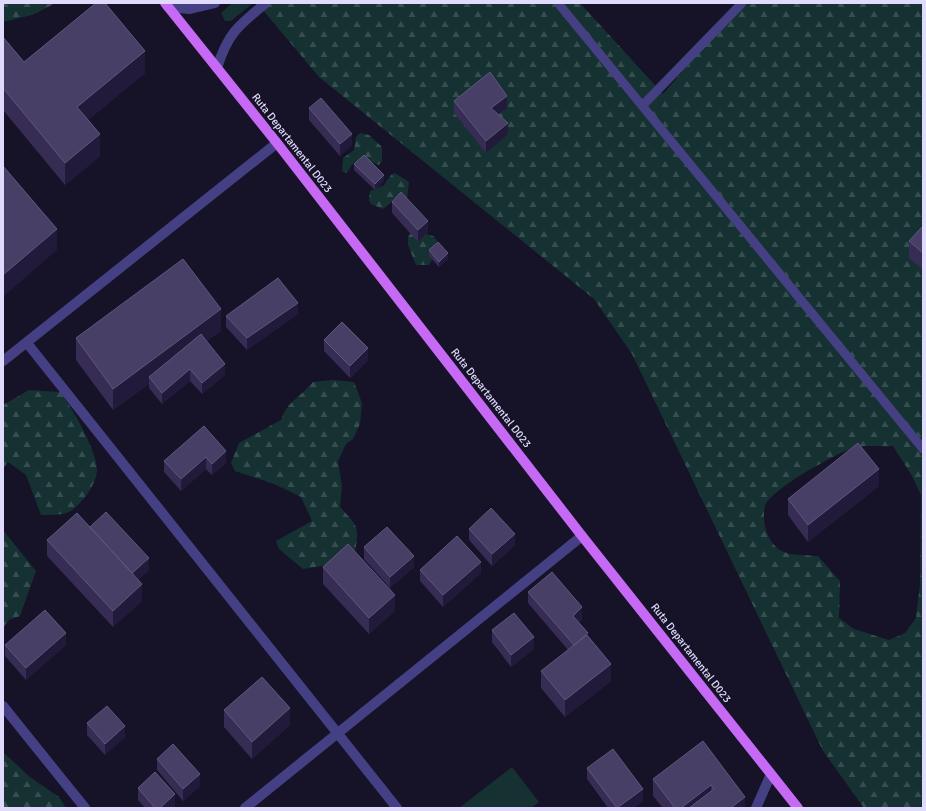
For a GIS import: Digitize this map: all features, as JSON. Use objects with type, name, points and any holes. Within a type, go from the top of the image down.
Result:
[{"type":"main road","name":"Ruta Departamental D023","points":[[167,5],[277,142],[582,536],[798,808]]},
{"type":"street","points":[[167,5],[190,10],[215,3]]},
{"type":"street","points":[[217,68],[228,39],[235,29],[266,3]]},
{"type":"street","points":[[3,361],[277,142]]},
{"type":"street","points":[[27,343],[397,808]]},
{"type":"street","points":[[244,808],[582,536]]},
{"type":"street","points":[[3,706],[85,808]]},
{"type":"street","points":[[756,808],[771,774]]},
{"type":"lane","points":[[558,3],[643,105],[923,450]]},
{"type":"lane","points":[[643,105],[742,3]]},
{"type":"green space","points":[[3,3],[56,3],[32,15],[3,22]]},
{"type":"green space","points":[[232,3],[253,3],[231,21],[225,21],[221,13]]},
{"type":"green space","points":[[257,3],[580,3],[663,94],[741,3],[923,3],[923,808],[864,808],[823,751],[632,354],[594,299],[319,77]],"holes":[[[893,446],[912,476],[921,495],[920,584],[916,618],[905,633],[889,640],[854,629],[839,618],[840,581],[818,556],[788,553],[781,551],[776,547],[767,533],[764,520],[764,509],[770,499],[779,490],[792,481],[821,463],[856,447]]]},
{"type":"green space","points":[[360,133],[369,135],[382,147],[382,161],[379,165],[365,160],[358,160],[346,173],[342,171],[343,158],[354,150],[356,137]]},
{"type":"green space","points":[[395,173],[409,182],[407,199],[393,201],[383,209],[371,204],[369,200],[370,191],[383,186],[391,175]]},
{"type":"green space","points":[[420,232],[433,236],[437,240],[435,254],[429,265],[416,265],[408,245],[408,236],[411,233]]},
{"type":"green space","points":[[332,380],[354,382],[362,403],[360,424],[353,439],[346,444],[338,461],[342,486],[340,507],[356,527],[357,537],[355,551],[327,565],[303,569],[279,549],[276,541],[312,521],[301,497],[274,484],[235,471],[231,463],[239,443],[281,420],[291,403],[313,382]]},
{"type":"green space","points":[[29,390],[60,392],[83,430],[96,462],[96,476],[90,490],[80,503],[63,514],[41,515],[26,475],[8,462],[3,469],[3,405]]},
{"type":"green space","points":[[3,530],[36,571],[20,616],[9,620],[3,628]]},
{"type":"green space","points":[[3,752],[30,777],[59,797],[66,808],[3,808]]},
{"type":"green space","points":[[512,767],[539,802],[531,808],[459,808]]},
{"type":"building","points":[[96,3],[105,3],[145,51],[77,107],[100,134],[65,163],[3,88],[3,37],[24,62]]},
{"type":"building","points":[[490,72],[507,96],[491,108],[508,123],[486,141],[454,101]]},
{"type":"building","points":[[321,98],[352,134],[340,144],[309,108]]},
{"type":"building","points":[[364,155],[384,175],[375,184],[354,164]]},
{"type":"building","points":[[3,166],[57,229],[3,275]]},
{"type":"building","points":[[401,192],[428,221],[418,230],[392,202]]},
{"type":"building","points":[[923,226],[923,253],[909,241]]},
{"type":"building","points":[[438,242],[448,253],[439,262],[429,250]]},
{"type":"building","points":[[183,259],[221,309],[113,389],[76,338]]},
{"type":"building","points":[[278,278],[298,303],[247,338],[226,316]]},
{"type":"building","points":[[342,322],[368,348],[350,366],[324,340]]},
{"type":"building","points":[[201,334],[225,364],[202,383],[190,369],[162,393],[149,377]]},
{"type":"building","points":[[204,426],[226,451],[212,464],[206,457],[181,479],[164,461]]},
{"type":"building","points":[[858,443],[879,469],[808,525],[788,499]]},
{"type":"building","points":[[491,508],[515,534],[492,554],[469,529]]},
{"type":"building","points":[[106,512],[149,558],[132,573],[90,527]]},
{"type":"building","points":[[77,513],[142,584],[113,611],[47,540]]},
{"type":"building","points":[[387,527],[414,556],[390,577],[364,547]]},
{"type":"building","points":[[457,536],[481,562],[443,595],[420,570]]},
{"type":"building","points":[[348,544],[395,595],[369,618],[323,567]]},
{"type":"building","points":[[552,572],[582,607],[573,616],[588,633],[574,645],[528,592]]},
{"type":"building","points":[[45,610],[66,633],[26,668],[5,645]]},
{"type":"building","points":[[514,613],[534,637],[511,655],[492,630]]},
{"type":"building","points":[[587,635],[611,664],[565,700],[541,671]]},
{"type":"building","points":[[262,677],[290,708],[252,742],[224,710]]},
{"type":"building","points":[[107,706],[125,726],[105,744],[87,723]]},
{"type":"building","points":[[703,741],[745,797],[732,808],[689,808],[714,789],[711,785],[681,808],[675,808],[653,779]]},
{"type":"building","points":[[173,744],[200,774],[183,789],[157,759]]},
{"type":"building","points":[[613,749],[643,789],[617,808],[587,768]]},
{"type":"building","points":[[155,772],[175,794],[160,808],[155,808],[138,788]]}]
